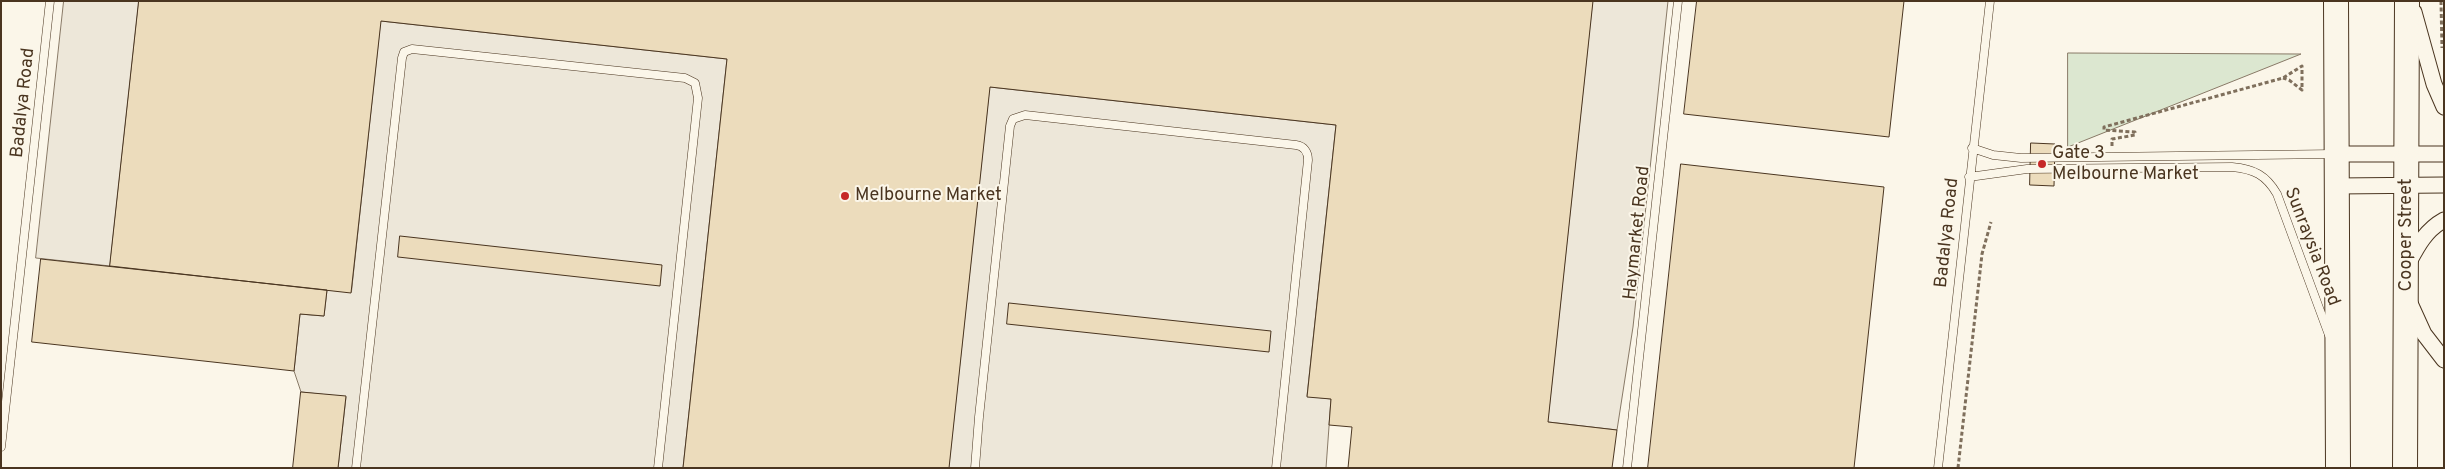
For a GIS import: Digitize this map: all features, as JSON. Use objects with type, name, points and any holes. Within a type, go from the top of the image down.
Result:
[{"type":"main road","points":[[2336,1],[2335,154],[2338,468]]},
{"type":"main road","name":"Cooper Street","points":[[2405,468],[2409,1]]},
{"type":"street","points":[[2409,1],[2434,84],[2444,107]]},
{"type":"street","points":[[2335,154],[2444,154]]},
{"type":"street","points":[[2336,186],[2444,185]]},
{"type":"street","points":[[2407,265],[2420,240],[2430,229],[2444,220]]},
{"type":"street","points":[[2407,295],[2424,334],[2444,360]]},
{"type":"lane","name":"Badalya Road","points":[[1,447],[50,1]]},
{"type":"lane","name":"Haymarket Road","points":[[1627,468],[1678,1]]},
{"type":"lane","name":"Badalya Road","points":[[1938,468],[1972,148],[1990,1]]},
{"type":"lane","points":[[356,468],[402,58],[404,52],[412,49],[685,78],[695,83],[698,98],[658,468]]},
{"type":"lane","points":[[975,468],[978,418],[1010,126],[1013,118],[1026,115],[1296,145],[1306,152],[1308,160],[1276,468]]},
{"type":"lane","points":[[1972,148],[1992,154],[2021,158],[2335,154]]},
{"type":"lane","name":"Sunraysia Road","points":[[1969,177],[2027,169],[2232,167],[2250,169],[2262,174],[2271,183],[2277,194],[2337,356]]},
{"type":"path","points":[[2442,1],[2442,55]]},
{"type":"path","points":[[2112,157],[2112,139],[2135,135],[2135,132],[2104,130],[2104,127],[2283,78],[2302,66],[2302,90],[2290,80],[2283,78]]},
{"type":"path","points":[[1958,468],[1982,254],[1990,222]]},
{"type":"green space","points":[[2068,53],[2301,54],[2068,147]]},
{"type":"shaded area","points":[[64,1],[139,1],[110,266],[36,258]]},
{"type":"shaded area","points":[[1593,1],[1668,1],[1633,327],[1617,430],[1548,422]]},
{"type":"shaded area","points":[[381,21],[727,59],[683,468],[338,468],[346,397],[301,392],[294,371],[300,314],[324,316],[327,290],[351,292]]},
{"type":"shaded area","points":[[990,87],[1336,125],[1307,396],[1331,399],[1326,468],[949,468]]},
{"type":"building","name":"Melbourne Market","points":[[139,1],[1593,1],[1548,422],[1617,430],[1612,468],[1348,468],[1352,427],[1329,425],[1331,399],[1307,397],[1336,125],[990,87],[949,468],[683,468],[727,59],[381,21],[351,293],[110,266]]},
{"type":"building","points":[[1697,1],[1904,1],[1889,137],[1684,114]]},
{"type":"building","name":"Gate 3 Melbourne Market","points":[[2031,143],[2055,144],[2054,186],[2030,185]]},
{"type":"building","points":[[1681,164],[1884,187],[1854,468],[1648,468]]},
{"type":"building","points":[[400,236],[662,265],[660,286],[398,257]]},
{"type":"building","points":[[41,259],[327,290],[324,316],[300,314],[294,371],[32,342]]},
{"type":"building","points":[[1009,303],[1271,331],[1269,352],[1007,324]]},
{"type":"building","points":[[301,392],[346,396],[338,468],[293,468]]},
{"type":"place","name":"Gate 3 Melbourne Market","points":[[2042,164]]},
{"type":"place","name":"Melbourne Market","points":[[845,196]]}]
